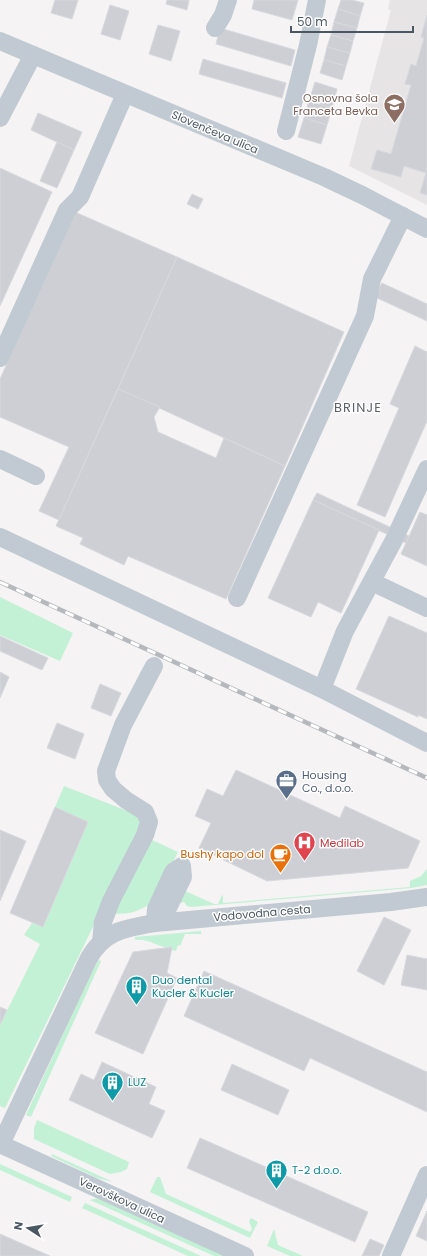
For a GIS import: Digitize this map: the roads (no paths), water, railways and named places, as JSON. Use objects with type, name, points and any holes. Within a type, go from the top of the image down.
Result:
[{"type":"street","points":[[215,28],[223,15],[228,0]]},
{"type":"street","points":[[286,131],[308,45],[317,0]]},
{"type":"street","name":"Slovenčeva ulica","points":[[0,41],[324,177],[427,229]]},
{"type":"street","points":[[0,118],[33,55]]},
{"type":"street","points":[[0,358],[67,210],[80,198],[125,94]]},
{"type":"street","points":[[236,598],[365,316],[372,279],[403,216]]},
{"type":"street","points":[[0,459],[36,476]]},
{"type":"street","points":[[322,689],[345,631],[397,534],[427,469]]},
{"type":"street","points":[[0,537],[322,689],[427,743]]},
{"type":"street","points":[[372,582],[427,608]]},
{"type":"street","points":[[101,942],[103,922],[111,901],[145,835],[149,822],[145,812],[126,800],[113,789],[107,780],[106,771],[123,725],[154,666]]},
{"type":"street","name":"Vodovodna cesta","points":[[1,1144],[88,960],[96,947],[112,934],[129,928],[155,923],[392,902],[427,897]]},
{"type":"street","name":"Verovškova ulica","points":[[1,1144],[245,1256]]},
{"type":"street","points":[[391,1256],[427,1175]]},
{"type":"railway","points":[[0,582],[427,778]]},
{"type":"place","name":"Osnovna šola Franceta Bevka","points":[[394,124]]},
{"type":"place","name":"Housing Co., d.o.o.","points":[[286,800]]},
{"type":"place","name":"Medilab","points":[[305,862]]},
{"type":"place","name":"Bushy kapo dol","points":[[280,874]]},
{"type":"place","name":"Duo dental Kucler & Kucler","points":[[136,1006]]},
{"type":"place","name":"LUZ","points":[[112,1102]]},
{"type":"place","name":"T-2 d.o.o.","points":[[277,1190]]},
{"type":"district","name":"BRINJE","points":[[358,407]]}]
